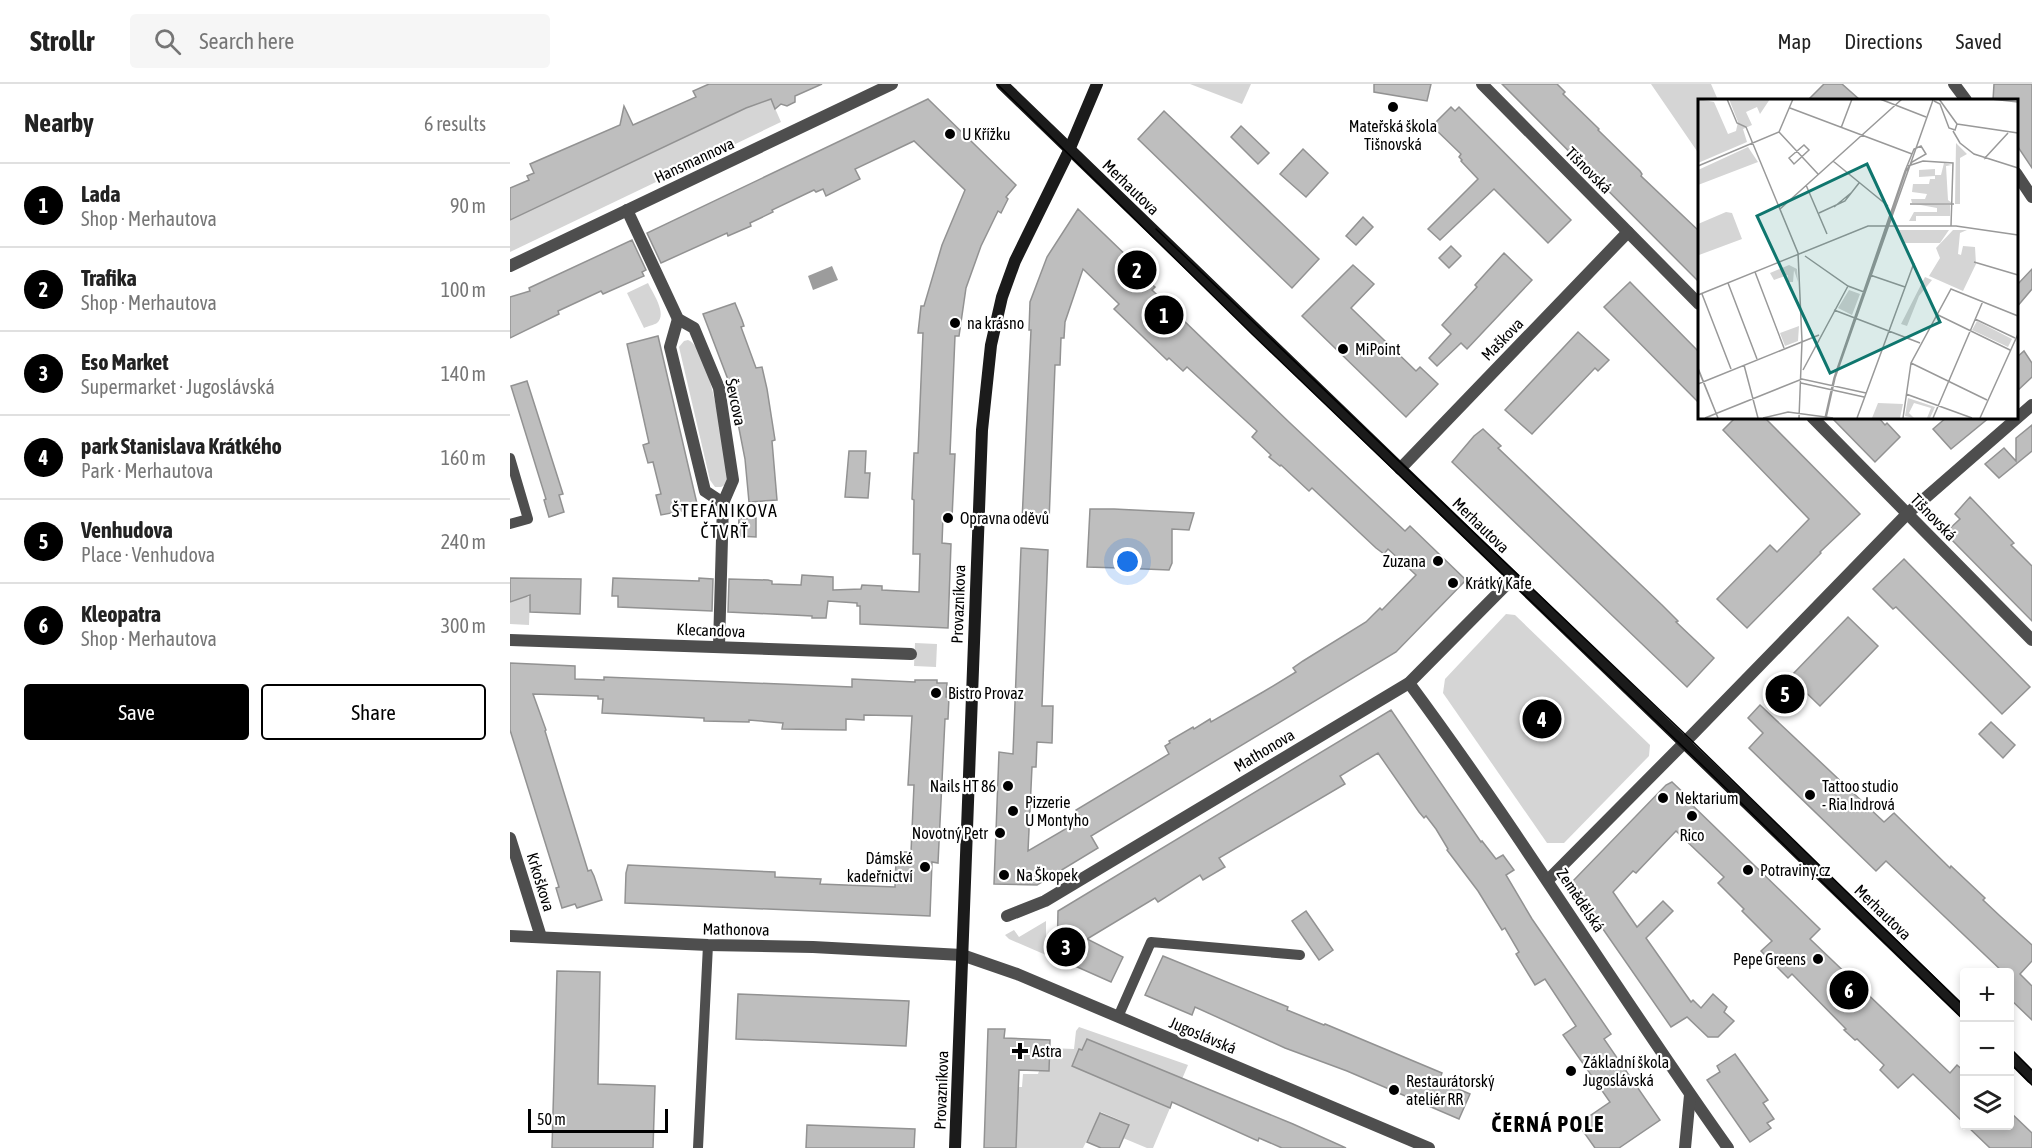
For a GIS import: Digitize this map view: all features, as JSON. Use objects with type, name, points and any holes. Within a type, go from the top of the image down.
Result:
[{"type":"street","name":"Hansmannova","points":[[510,266],[892,84]]},
{"type":"street","name":"Merhautova","points":[[1002,84],[1960,1008]]},
{"type":"street","name":"Provazníkova","points":[[955,1148],[982,430],[991,345],[1002,297],[1016,261],[1069,150],[1097,84]]},
{"type":"street","name":"Tišnovská","points":[[1482,84],[1698,303]]},
{"type":"street","points":[[1956,84],[1965,99]]},
{"type":"street","points":[[2017,174],[2032,197]]},
{"type":"street","name":"Ševcova","points":[[627,210],[678,319],[694,328],[719,388],[734,480],[723,503],[718,646]]},
{"type":"street","name":"Maškova","points":[[1400,469],[1628,232]]},
{"type":"street","points":[[678,319],[670,347],[705,491],[723,503]]},
{"type":"street","points":[[1548,880],[1908,513],[2032,405]]},
{"type":"street","name":"Tišnovská","points":[[1813,418],[2032,640]]},
{"type":"street","name":"Mathonova","points":[[1007,916],[1045,901],[1409,683],[1513,578]]},
{"type":"street","name":"Klecandova","points":[[510,640],[911,654]]},
{"type":"street","name":"Zemědělská","points":[[1409,683],[1548,880],[1690,1095]]},
{"type":"street","name":"Krkoškova","points":[[510,838],[541,937]]},
{"type":"street","name":"Mathonova","points":[[510,936],[962,955]]},
{"type":"street","name":"Jugoslávská","points":[[962,955],[1003,969],[1429,1148]]},
{"type":"street","points":[[2014,1060],[2032,1078]]},
{"type":"street","points":[[1685,1148],[1690,1095]]},
{"type":"street","points":[[1690,1095],[1728,1148]]},
{"type":"lane","points":[[510,458],[528,519],[510,524]]},
{"type":"lane","points":[[1118,1017],[1151,942],[1300,955]]},
{"type":"lane","points":[[698,1148],[708,945]]},
{"type":"shaded area","points":[[1190,84],[1251,84],[1242,104]]},
{"type":"shaded area","points":[[1651,84],[1711,84],[1718,99],[1698,99],[1698,153]]},
{"type":"shaded area","points":[[770,97],[781,122],[510,252],[510,220]]},
{"type":"shaded area","points":[[832,266],[838,280],[813,290],[808,276]]},
{"type":"shaded area","points":[[648,283],[661,314],[657,323],[644,328],[627,293]]},
{"type":"shaded area","points":[[688,340],[704,362],[716,404],[728,480],[727,484],[721,487],[715,487],[710,480],[679,347]]},
{"type":"shaded area","points":[[521,597],[530,597],[529,625],[510,624],[510,602]]},
{"type":"shaded area","points":[[1506,614],[1515,615],[1650,745],[1649,756],[1564,843],[1547,843],[1443,693],[1445,679]]},
{"type":"shaded area","points":[[915,643],[937,644],[936,667],[914,666]]},
{"type":"shaded area","points":[[1046,921],[1046,955],[1009,939],[1005,935],[1014,930],[1019,937]]},
{"type":"shaded area","points":[[1079,1027],[1188,1065],[1182,1079],[1079,1049],[1075,1067],[1170,1108],[1153,1148],[1147,1148],[1123,1138],[1129,1124],[1101,1112],[1083,1148],[1016,1148],[1018,1087],[1022,1087],[1023,1074],[1049,1071],[1050,1048],[1074,1049],[1076,1031]]},
{"type":"building","points":[[709,84],[822,84],[795,96],[795,102],[787,106],[781,104],[775,109],[771,99],[746,108],[510,220],[510,188],[529,180],[527,176],[534,173],[530,164],[620,125],[624,106],[633,125],[696,97],[693,91]]},
{"type":"building","points":[[1374,84],[1431,84],[1427,101],[1374,92]]},
{"type":"building","points":[[1502,84],[1557,84],[1565,92],[1563,94],[1640,171],[1641,176],[1698,230],[1698,281]]},
{"type":"building","points":[[1824,84],[1842,84],[1859,99],[1809,99]]},
{"type":"building","points":[[1994,84],[2032,84],[2032,168],[2017,146],[2017,99],[1993,99]]},
{"type":"building","points":[[928,99],[1016,185],[1006,197],[1008,199],[1001,213],[998,211],[981,246],[966,288],[959,336],[955,336],[950,454],[955,454],[952,518],[943,517],[942,543],[951,544],[948,628],[860,624],[860,606],[857,606],[857,603],[828,601],[826,618],[728,612],[729,579],[768,580],[772,581],[772,584],[801,585],[802,575],[833,577],[833,590],[861,589],[862,585],[882,586],[882,590],[919,592],[920,554],[913,554],[914,500],[912,499],[914,453],[918,453],[923,333],[918,333],[921,306],[924,306],[942,245],[965,190],[914,141],[855,169],[860,179],[826,196],[823,189],[816,192],[814,190],[772,210],[773,212],[750,223],[751,226],[728,236],[727,233],[661,263],[647,233]]},
{"type":"building","points":[[1451,107],[1455,111],[1459,107],[1571,220],[1548,243],[1494,189],[1440,240],[1428,229],[1478,179],[1461,161],[1459,157],[1461,154],[1432,126]]},
{"type":"building","points":[[1164,111],[1319,259],[1292,288],[1138,139]]},
{"type":"building","points":[[1241,126],[1269,153],[1258,164],[1231,137]]},
{"type":"building","points":[[1303,149],[1328,173],[1306,197],[1280,174]]},
{"type":"building","points":[[1078,209],[1153,278],[1149,282],[1155,287],[1152,290],[1290,423],[1405,531],[1410,526],[1466,580],[1396,652],[1091,836],[1098,848],[1037,885],[994,884],[999,752],[1013,754],[1021,548],[1048,550],[1042,706],[1053,706],[1052,743],[1037,742],[1036,767],[1032,767],[1028,851],[1081,820],[1076,810],[1169,754],[1165,746],[1170,743],[1169,741],[1210,719],[1211,722],[1296,672],[1293,668],[1366,622],[1380,608],[1382,610],[1416,575],[1388,549],[1384,554],[1376,548],[1312,488],[1309,491],[1269,457],[1271,455],[1252,437],[1257,431],[1187,367],[1183,371],[1169,358],[1167,360],[1114,309],[1119,304],[1083,269],[1065,322],[1064,338],[1061,338],[1060,365],[1055,365],[1049,522],[1022,521],[1031,330],[1029,330],[1030,302],[1047,257]]},
{"type":"building","points":[[1363,217],[1373,227],[1356,245],[1346,236]]},
{"type":"building","points":[[632,240],[646,270],[642,272],[644,276],[603,294],[601,291],[558,311],[559,314],[510,338],[510,297],[530,291],[529,288]]},
{"type":"building","points":[[1451,246],[1461,256],[1449,268],[1439,258]]},
{"type":"building","points":[[1504,253],[1532,280],[1467,349],[1461,343],[1437,366],[1429,358],[1451,334],[1442,325]]},
{"type":"building","points":[[1353,265],[1374,284],[1351,308],[1416,371],[1420,367],[1438,384],[1406,417],[1302,316]]},
{"type":"building","points":[[2032,269],[2032,289],[2017,307],[2017,285]]},
{"type":"building","points":[[1630,282],[1698,351],[1698,402],[1604,307]]},
{"type":"building","points":[[735,303],[756,368],[762,367],[767,389],[775,440],[772,441],[777,500],[749,502],[745,459],[727,377],[703,314]]},
{"type":"building","points":[[1578,332],[1609,360],[1598,371],[1595,368],[1532,434],[1505,410]]},
{"type":"building","points":[[658,336],[698,508],[681,504],[682,511],[661,515],[656,495],[661,494],[653,462],[648,463],[643,445],[649,443],[627,344]]},
{"type":"building","points":[[2024,351],[2032,363],[2032,377],[2017,391],[2017,357]]},
{"type":"building","points":[[527,381],[563,494],[559,495],[564,512],[549,517],[544,500],[546,499],[511,386]]},
{"type":"building","points":[[1735,418],[1765,418],[1860,514],[1747,628],[1717,599],[1770,545],[1777,552],[1809,519],[1723,430]]},
{"type":"building","points":[[1832,418],[1879,418],[1885,425],[1887,423],[1900,437],[1875,462]]},
{"type":"building","points":[[1946,418],[1989,418],[1951,449],[1933,429]]},
{"type":"building","points":[[2032,425],[2032,451],[1999,478],[1985,464],[2004,448],[2016,461],[2016,438]]},
{"type":"building","points":[[1483,429],[1501,446],[1498,448],[1714,658],[1687,687],[1452,462]]},
{"type":"building","points":[[849,451],[866,451],[865,473],[870,473],[868,498],[845,497]]},
{"type":"building","points":[[1970,497],[2014,543],[2011,545],[2032,566],[2032,621],[1945,533],[1960,519],[1955,514]]},
{"type":"building","points":[[1090,509],[1194,513],[1189,530],[1172,529],[1172,563],[1169,570],[1087,567]]},
{"type":"building","points":[[739,518],[756,518],[756,537],[738,536]]},
{"type":"building","points":[[1904,559],[2030,687],[2002,714],[1896,607],[1893,609],[1873,589]]},
{"type":"building","points":[[510,578],[581,579],[580,614],[530,612],[530,595],[510,602]]},
{"type":"building","points":[[613,578],[699,581],[699,578],[713,579],[712,611],[618,607],[618,596],[612,596]]},
{"type":"building","points":[[1848,617],[1878,646],[1820,706],[1791,676]]},
{"type":"building","points":[[510,663],[575,666],[575,679],[604,680],[604,677],[852,687],[852,679],[915,682],[915,680],[937,680],[937,683],[947,683],[948,719],[945,719],[938,863],[932,862],[930,916],[625,903],[628,865],[775,872],[775,877],[821,879],[820,884],[895,887],[896,860],[901,860],[901,852],[911,852],[914,785],[908,785],[912,716],[864,715],[864,720],[846,719],[846,730],[782,729],[783,723],[749,720],[749,722],[704,721],[704,718],[602,713],[603,699],[598,699],[598,696],[533,694],[588,871],[591,870],[594,876],[602,900],[577,908],[575,904],[562,908],[556,888],[559,887],[510,730]]},
{"type":"building","points":[[1760,705],[1884,822],[1894,813],[2032,945],[2032,961],[2020,974],[2032,986],[2032,1020],[2014,1003],[2014,968],[1999,968],[1886,861],[1876,871],[1749,748],[1763,733],[1748,718]]},
{"type":"building","points":[[1391,710],[1481,842],[1496,859],[1503,855],[1514,870],[1506,875],[1532,919],[1611,1034],[1604,1039],[1660,1120],[1619,1148],[1595,1148],[1578,1124],[1610,1102],[1563,1035],[1576,1026],[1545,979],[1535,985],[1516,954],[1519,952],[1505,928],[1502,930],[1478,891],[1447,850],[1436,829],[1426,816],[1424,818],[1419,812],[1378,753],[1340,776],[1345,784],[1219,858],[1225,867],[1203,880],[1200,875],[1158,902],[1155,898],[1087,939],[1123,957],[1111,982],[1057,958],[1058,911]]},
{"type":"building","points":[[1991,722],[2015,745],[2003,758],[1979,734]]},
{"type":"building","points":[[1672,782],[1689,798],[1687,800],[1820,929],[1810,939],[1950,1073],[1957,1065],[1960,1068],[1960,1119],[1913,1074],[1898,1088],[1880,1070],[1884,1065],[1844,1030],[1846,1029],[1792,974],[1788,978],[1761,951],[1772,941],[1718,883],[1724,877],[1676,831],[1636,873],[1633,871],[1613,892],[1637,927],[1663,901],[1673,911],[1646,938],[1691,1002],[1693,1000],[1701,1008],[1713,994],[1727,1007],[1724,1012],[1734,1021],[1718,1037],[1708,1037],[1687,1017],[1671,1027],[1571,883],[1666,785]]},
{"type":"building","points":[[1306,911],[1333,950],[1319,960],[1292,921]]},
{"type":"building","points":[[1163,956],[1288,1007],[1287,1010],[1442,1073],[1439,1081],[1470,1094],[1459,1119],[1347,1071],[1285,1048],[1195,1007],[1192,1015],[1145,995]]},
{"type":"building","points":[[557,971],[600,972],[598,1084],[655,1086],[653,1148],[552,1148]]},
{"type":"building","points":[[738,994],[909,1001],[906,1046],[736,1039]]},
{"type":"building","points":[[988,1029],[1005,1029],[1004,1038],[1050,1040],[1049,1071],[1019,1070],[1016,1148],[984,1148]]},
{"type":"building","points":[[1087,1039],[1346,1148],[1282,1148],[1259,1138],[1258,1141],[1172,1102],[1170,1108],[1072,1066],[1079,1049],[1082,1050]]},
{"type":"building","points":[[1735,1054],[1768,1100],[1763,1103],[1774,1119],[1767,1123],[1771,1128],[1750,1142],[1707,1080],[1720,1072],[1717,1066]]},
{"type":"building","points":[[1100,1113],[1129,1125],[1119,1148],[1101,1148],[1087,1142]]},
{"type":"building","points":[[2014,1116],[2032,1133],[2032,1148],[1990,1148],[1971,1130],[2014,1130]]},
{"type":"building","points":[[807,1125],[915,1129],[914,1148],[806,1148]]},
{"type":"tram line","points":[[997,84],[1252,334],[1702,765],[1960,1016]]},
{"type":"tram line","points":[[1156,229],[1689,738],[1960,1002]]},
{"type":"tram line","points":[[2014,1052],[2032,1070]]},
{"type":"tram line","points":[[2014,1067],[2032,1085]]},
{"type":"place","name":"Mateřská škola Tišnovská","points":[[1393,107]]},
{"type":"place","name":"U Křížku","points":[[950,134]]},
{"type":"place","name":"Trafika","points":[[1137,270]]},
{"type":"place","name":"Lada","points":[[1164,315]]},
{"type":"place","name":"na krásno","points":[[955,323]]},
{"type":"place","name":"MiPoint","points":[[1343,349]]},
{"type":"place","name":"Opravna oděvů","points":[[948,518]]},
{"type":"place","name":"Zuzana","points":[[1438,561]]},
{"type":"place","name":"Krátký Kafe","points":[[1453,583]]},
{"type":"place","name":"Bistro Provaz","points":[[936,693]]},
{"type":"place","name":"Venhudova","points":[[1785,694]]},
{"type":"place","name":"park Stanislava Krátkého","points":[[1542,719]]},
{"type":"place","name":"Nails HT 86","points":[[1008,786]]},
{"type":"place","name":"Tattoo studio - Ria Indrová","points":[[1810,795]]},
{"type":"place","name":"Nektarium","points":[[1663,798]]},
{"type":"place","name":"Pizzerie U Montyho","points":[[1013,811]]},
{"type":"place","name":"Rico","points":[[1692,816]]},
{"type":"place","name":"Novotný Petr","points":[[1000,833]]},
{"type":"place","name":"Dámské kadeřnictví","points":[[925,867]]},
{"type":"place","name":"Potraviny.cz","points":[[1748,870]]},
{"type":"place","name":"Na Škopek","points":[[1004,875]]},
{"type":"place","name":"Eso Market","points":[[1066,947]]},
{"type":"place","name":"Pepe Greens","points":[[1818,959]]},
{"type":"place","name":"Kleopatra","points":[[1849,990]]},
{"type":"place","name":"Astra","points":[[1020,1051]]},
{"type":"place","name":"Základní škola Jugoslávská","points":[[1571,1071]]},
{"type":"place","name":"Restaurátorský ateliér RR","points":[[1394,1090]]},
{"type":"district","name":"ŠTEFÁNIKOVA ČTVRŤ","points":[[725,521]]},
{"type":"district","name":"ČERNÁ POLE","points":[[1548,1124]]}]
